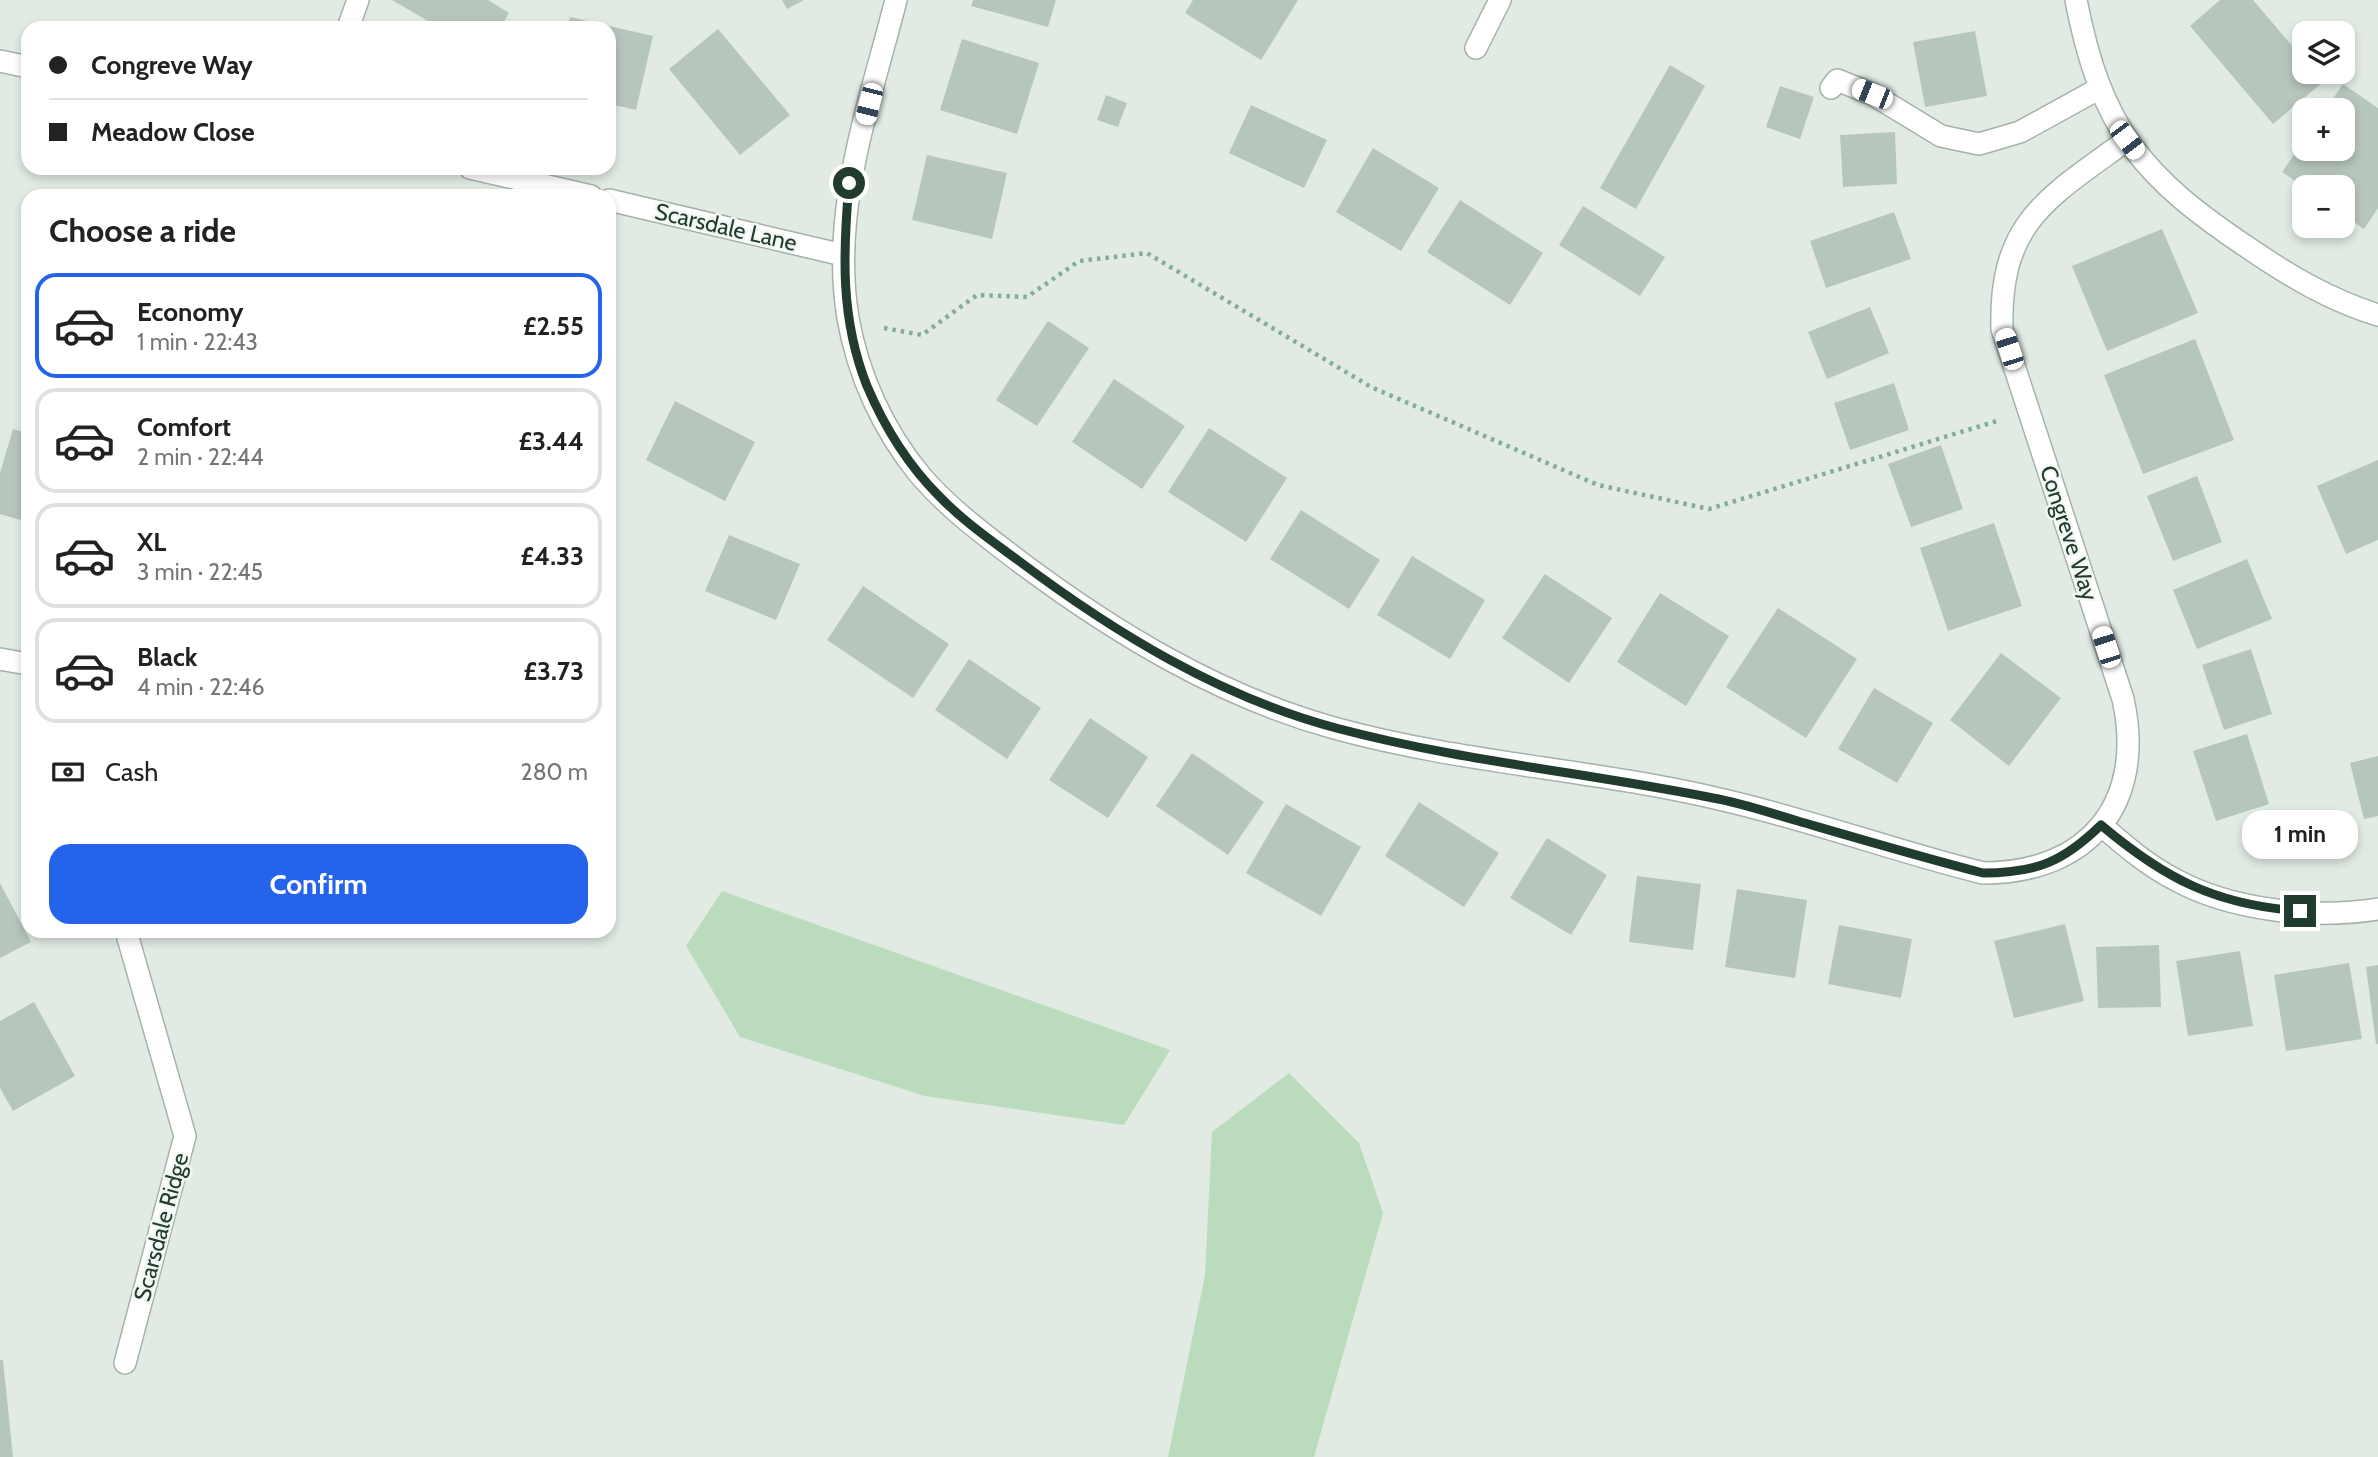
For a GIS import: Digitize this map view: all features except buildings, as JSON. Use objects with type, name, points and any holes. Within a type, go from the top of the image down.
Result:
[{"type":"street","points":[[350,21],[358,0]]},
{"type":"street","name":"Congreve Way","points":[[896,0],[849,183],[843,255],[848,321],[860,364],[881,416],[918,471],[948,504],[1066,597],[1145,646],[1268,706],[1332,727],[1398,744],[1719,799],[1983,873],[2016,873],[2048,864],[2077,848],[2101,825],[2118,796],[2125,775],[2130,731],[2123,699],[2002,329],[2001,293],[2008,258],[2024,226],[2047,199],[2127,140]]},
{"type":"street","points":[[1476,48],[1500,0]]},
{"type":"street","points":[[2076,0],[2085,47],[2100,88],[2127,140],[2147,167],[2197,214],[2296,280],[2325,296],[2378,315]]},
{"type":"street","points":[[0,61],[21,66]]},
{"type":"street","points":[[1831,88],[1837,79],[1872,94],[1941,136],[1979,144],[2020,132],[2100,88]]},
{"type":"street","points":[[500,175],[561,189]]},
{"type":"street","name":"Scarsdale Lane","points":[[616,202],[843,255]]},
{"type":"street","points":[[0,659],[21,663]]},
{"type":"street","points":[[2101,825],[2175,880],[2201,891],[2286,910],[2315,913],[2378,909]]},
{"type":"street","name":"Scarsdale Ridge","points":[[125,1363],[185,1136],[127,938]]},
{"type":"path","points":[[848,321],[922,335],[977,295],[1027,298],[1079,261],[1147,253],[1371,387],[1598,485],[1709,509],[2029,411]]},
{"type":"green space","points":[[722,891],[1170,1050],[1124,1125],[925,1096],[740,1037],[686,946]]},
{"type":"green space","points":[[1289,1073],[1359,1143],[1383,1213],[1314,1457],[1168,1457],[1205,1275],[1212,1132]]},
{"type":"route","points":[[849,183],[843,255],[848,321],[867,385],[898,444],[918,471],[964,519],[1066,597],[1145,646],[1206,678],[1268,706],[1332,727],[1398,744],[1628,781],[1719,799],[1983,873],[2016,873],[2048,864],[2077,848],[2101,825],[2135,854],[2175,880],[2229,899],[2300,911]]}]
